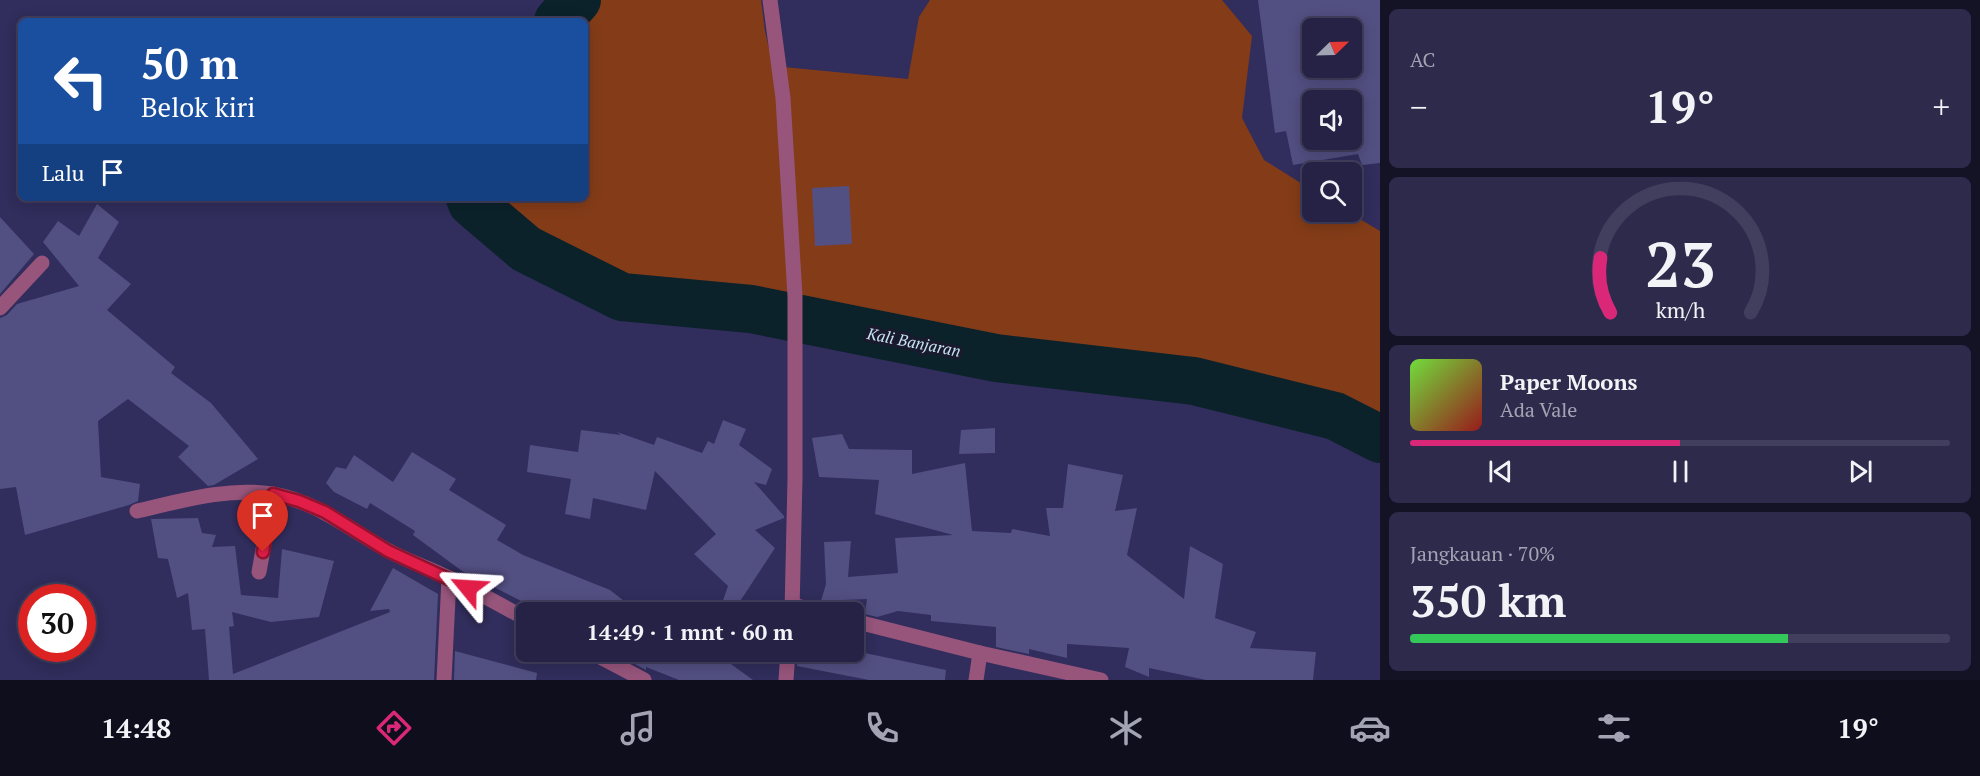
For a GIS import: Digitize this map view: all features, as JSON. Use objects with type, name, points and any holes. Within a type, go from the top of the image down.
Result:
[{"type":"street","points":[[770,0],[783,98],[795,296],[792,602]]},
{"type":"street","points":[[0,308],[42,262]]},
{"type":"street","points":[[137,511],[202,496],[249,492],[273,494],[299,501],[325,512],[388,551],[449,578],[516,614]]},
{"type":"street","points":[[259,572],[273,494]]},
{"type":"street","points":[[444,680],[449,578]]},
{"type":"street","points":[[864,624],[1101,680]]},
{"type":"street","points":[[976,680],[980,653]]},
{"type":"street","points":[[610,662],[644,680]]},
{"type":"street","points":[[786,680],[787,662]]},
{"type":"shaded area","points":[[577,0],[761,0],[773,66],[908,79],[919,17],[930,0],[1222,0],[1252,36],[1242,118],[1264,160],[1302,184],[1302,222],[1362,220],[1380,231],[1380,439],[1335,416],[1194,381],[996,358],[751,309],[622,297],[526,249],[471,201],[588,201],[588,18],[561,18]]},
{"type":"building","points":[[1258,0],[1380,0],[1380,163],[1362,165],[1358,154],[1293,165],[1286,131],[1275,133]]},
{"type":"building","points":[[849,186],[852,244],[815,246],[812,188]]},
{"type":"building","points":[[97,204],[119,222],[98,258],[131,284],[107,310],[175,367],[171,373],[211,403],[258,459],[214,485],[208,486],[178,457],[189,446],[128,399],[98,421],[101,477],[140,484],[138,501],[25,535],[16,487],[0,489],[0,318],[7,315],[17,304],[79,286],[43,242],[58,221],[79,236]]},
{"type":"building","points":[[0,217],[34,254],[0,294]]},
{"type":"building","points":[[723,420],[746,429],[739,445],[772,469],[766,485],[754,482],[784,516],[784,518],[755,530],[775,548],[740,602],[722,602],[728,586],[694,554],[716,534],[655,471],[646,510],[593,498],[590,519],[565,514],[571,479],[527,472],[530,445],[578,452],[581,430],[621,435],[617,432],[654,445],[657,437],[702,453],[708,441],[714,444]]},
{"type":"building","points":[[995,428],[995,453],[959,454],[961,430]]},
{"type":"building","points":[[842,434],[849,449],[912,450],[912,474],[965,463],[972,531],[1011,533],[1012,529],[1050,536],[1046,508],[1063,508],[1068,464],[1123,475],[1115,511],[1137,508],[1127,555],[1184,599],[1190,546],[1223,564],[1215,618],[1256,632],[1250,648],[1316,652],[1313,680],[1206,680],[1149,668],[1149,677],[1125,667],[1129,648],[1067,644],[1067,658],[1029,649],[1029,654],[996,647],[996,627],[931,621],[931,615],[898,611],[877,617],[865,614],[867,599],[821,601],[826,584],[824,542],[851,541],[848,577],[898,573],[895,538],[953,535],[875,514],[879,480],[819,477],[812,438]]},
{"type":"building","points":[[412,452],[456,479],[449,490],[506,525],[497,540],[523,555],[610,590],[625,602],[523,602],[462,571],[413,535],[415,531],[370,503],[367,509],[334,492],[326,483],[336,467],[346,469],[354,455],[393,482]]},
{"type":"building","points":[[198,518],[202,533],[216,535],[212,547],[235,546],[241,595],[278,598],[282,549],[334,561],[319,617],[271,622],[232,612],[234,626],[229,627],[233,674],[390,612],[389,609],[370,611],[393,568],[438,594],[434,680],[209,680],[205,629],[192,630],[188,593],[177,598],[168,559],[158,558],[151,519]]},
{"type":"building","points":[[455,651],[537,673],[536,680],[454,680]]},
{"type":"building","points":[[864,653],[946,670],[945,680],[869,680],[797,666],[797,662],[864,662]]},
{"type":"building","points":[[631,662],[700,662],[702,664],[703,662],[728,662],[753,680],[679,680],[646,667],[646,670]]},
{"type":"waterway","name":"Kali Banjaran","points":[[561,18],[577,0]]},
{"type":"waterway","name":"Kali Banjaran","points":[[471,201],[526,249],[622,297],[751,309],[996,358],[1194,381],[1335,416],[1380,439]]},
{"type":"route","points":[[263,552],[273,494],[299,501],[325,512],[388,551],[468,588]]}]
